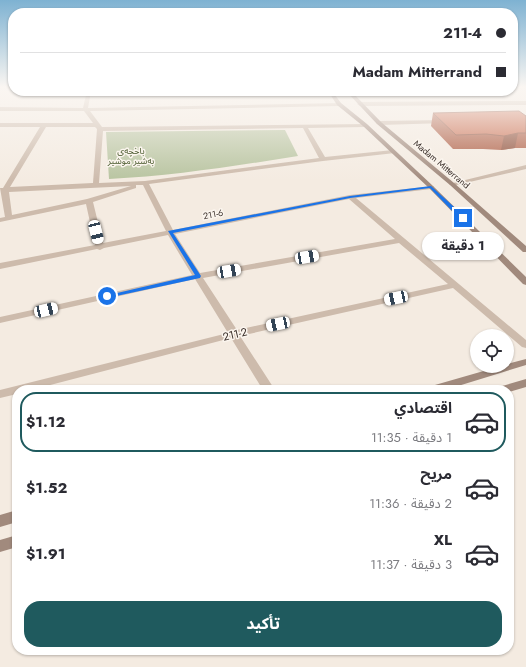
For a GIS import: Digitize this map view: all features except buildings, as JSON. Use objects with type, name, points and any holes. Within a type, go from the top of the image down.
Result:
[{"type":"main road","points":[[356,118],[431,187],[526,282]]},
{"type":"main road","name":"Madam Mitterrand","points":[[374,118],[452,184],[526,250]]},
{"type":"main road","points":[[449,385],[526,362]]},
{"type":"main road","points":[[514,387],[526,383]]},
{"type":"main road","points":[[0,521],[12,517]]},
{"type":"main road","points":[[0,546],[12,542]]},
{"type":"street","points":[[92,118],[98,127],[96,184]]},
{"type":"street","points":[[379,123],[448,122]]},
{"type":"street","points":[[0,125],[98,127],[365,125]]},
{"type":"street","points":[[9,218],[2,190],[44,125]]},
{"type":"street","points":[[305,126],[323,159]]},
{"type":"street","points":[[2,190],[96,184],[145,183],[323,159],[393,152]]},
{"type":"street","points":[[452,184],[526,167]]},
{"type":"street","points":[[0,220],[89,201],[145,183]]},
{"type":"street","points":[[145,183],[170,232],[266,385]]},
{"type":"street","name":"211-6","points":[[0,266],[100,248],[170,232],[350,197],[431,187]]},
{"type":"street","points":[[350,197],[526,345]]},
{"type":"street","points":[[89,201],[100,248]]},
{"type":"street","points":[[0,320],[198,276],[400,240]]},
{"type":"street","name":"211-2","points":[[36,385],[234,334],[454,285]]},
{"type":"street","name":"211-2","points":[[0,394],[12,391]]},
{"type":"green space","name":"باخچەی بەشیر موشیر","points":[[285,130],[298,156],[180,173],[109,179],[106,132]]},
{"type":"route","points":[[107,296],[198,276],[170,232],[350,197],[431,187],[463,218]]}]
